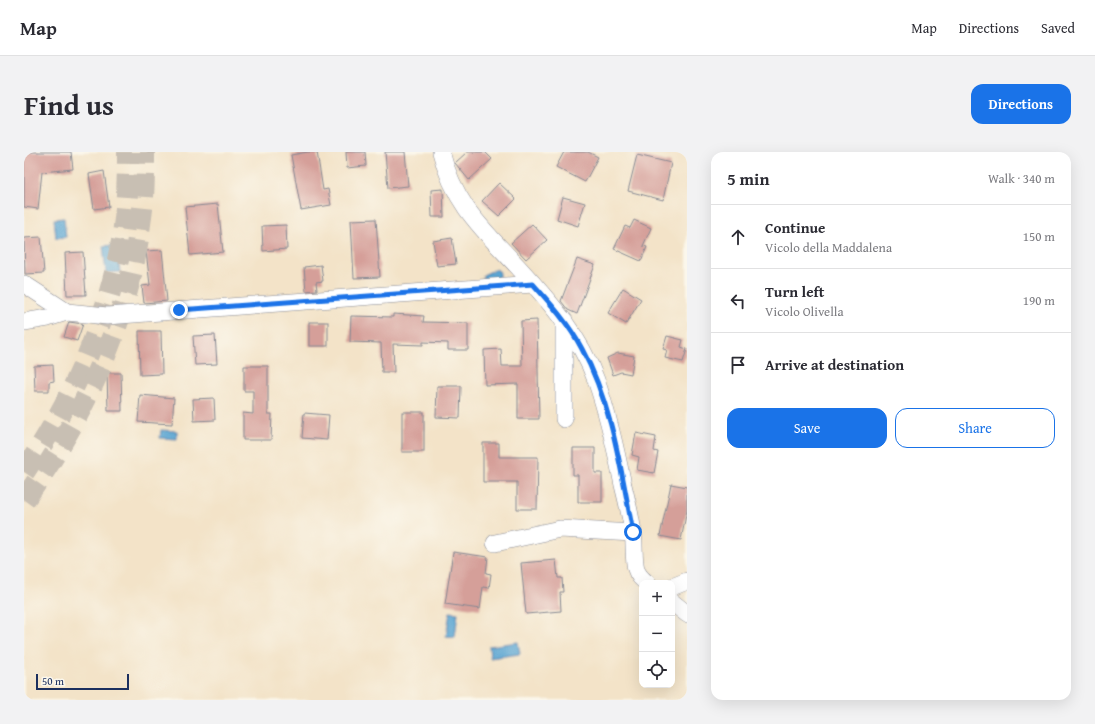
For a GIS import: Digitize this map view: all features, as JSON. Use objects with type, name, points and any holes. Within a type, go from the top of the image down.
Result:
[{"type":"street","points":[[441,152],[448,176],[463,205],[482,230],[533,284],[564,320],[582,349],[599,389],[613,437],[633,532],[636,568],[639,576],[644,580]]},
{"type":"street","points":[[24,284],[66,312]]},
{"type":"street","points":[[24,322],[48,318],[66,312],[107,316],[533,284]]},
{"type":"street","points":[[564,320],[564,419]]},
{"type":"street","points":[[495,543],[560,530],[633,532]]},
{"type":"street","points":[[675,585],[687,580]]},
{"type":"street","points":[[675,604],[687,614]]},
{"type":"water","points":[[64,218],[66,237],[56,238],[54,219]]},
{"type":"water","points":[[117,245],[120,272],[106,273],[103,246]]},
{"type":"water","points":[[496,269],[500,272],[498,279],[483,280],[483,275]]},
{"type":"water","points":[[161,430],[177,431],[177,439],[160,438]]},
{"type":"water","points":[[450,612],[458,613],[455,637],[446,636]]},
{"type":"water","points":[[518,642],[520,654],[490,658],[489,646]]},
{"type":"building","points":[[24,152],[71,152],[73,169],[42,172],[38,209],[24,207]]},
{"type":"building","points":[[317,152],[323,190],[328,189],[331,205],[301,210],[291,155]]},
{"type":"building","points":[[346,152],[365,152],[366,166],[347,168]]},
{"type":"building","points":[[385,152],[405,152],[408,186],[388,188]]},
{"type":"building","points":[[467,152],[485,152],[492,159],[469,180],[455,163]]},
{"type":"building","points":[[564,152],[588,152],[598,157],[585,182],[556,167]]},
{"type":"building","points":[[637,155],[671,163],[663,200],[628,191]]},
{"type":"building","points":[[104,171],[109,207],[94,209],[89,174]]},
{"type":"building","points":[[499,183],[516,199],[499,216],[482,201]]},
{"type":"building","points":[[443,189],[444,217],[432,217],[431,190]]},
{"type":"building","points":[[563,197],[585,203],[578,226],[557,219]]},
{"type":"building","points":[[218,204],[223,252],[190,255],[185,207]]},
{"type":"building","points":[[376,219],[380,277],[354,278],[351,220]]},
{"type":"building","points":[[634,220],[651,228],[643,246],[647,247],[641,261],[614,249],[625,226],[630,228]]},
{"type":"building","points":[[532,224],[547,240],[526,259],[511,243]]},
{"type":"building","points":[[286,225],[287,249],[263,251],[262,226]]},
{"type":"building","points":[[41,237],[44,273],[25,274],[24,238]]},
{"type":"building","points":[[452,238],[456,264],[437,266],[433,241]]},
{"type":"building","points":[[162,250],[167,301],[144,303],[142,286],[150,285],[146,251]]},
{"type":"building","points":[[83,252],[86,295],[67,295],[65,253]]},
{"type":"building","points":[[577,259],[595,265],[577,314],[568,310],[561,301]]},
{"type":"building","points":[[321,265],[323,281],[316,282],[317,290],[306,291],[304,267]]},
{"type":"building","points":[[623,288],[641,299],[626,324],[608,313]]},
{"type":"building","points":[[393,314],[424,316],[423,322],[468,323],[468,350],[448,350],[448,343],[423,342],[423,345],[393,344],[394,372],[382,372],[381,343],[350,342],[351,316],[393,317]]},
{"type":"building","points":[[537,320],[539,419],[518,419],[518,384],[485,385],[484,350],[501,349],[502,366],[522,366],[521,321]]},
{"type":"building","points":[[69,322],[83,324],[77,341],[64,337]]},
{"type":"building","points":[[309,322],[328,322],[328,346],[309,346]]},
{"type":"building","points":[[139,331],[161,331],[162,374],[140,375]]},
{"type":"building","points":[[215,335],[217,364],[195,365],[193,336]]},
{"type":"building","points":[[667,336],[683,340],[681,347],[687,349],[683,362],[665,358],[667,350],[663,349]]},
{"type":"building","points":[[618,353],[634,356],[631,374],[621,372],[613,375],[607,358]]},
{"type":"building","points":[[53,365],[54,381],[49,382],[49,391],[35,391],[34,366]]},
{"type":"building","points":[[244,366],[268,366],[268,414],[272,414],[271,440],[243,440],[243,413],[253,414],[253,391],[244,391]]},
{"type":"building","points":[[107,373],[121,373],[122,411],[108,411]]},
{"type":"building","points":[[437,386],[461,386],[460,418],[436,417]]},
{"type":"building","points":[[140,395],[174,398],[172,424],[138,422]]},
{"type":"building","points":[[214,398],[215,420],[194,421],[193,399]]},
{"type":"building","points":[[402,412],[424,412],[424,452],[402,452]]},
{"type":"building","points":[[304,413],[329,415],[327,440],[302,438]]},
{"type":"building","points":[[636,433],[656,437],[654,451],[658,452],[654,473],[637,470],[639,457],[632,455]]},
{"type":"building","points":[[483,443],[499,443],[499,457],[538,457],[537,509],[517,509],[517,482],[483,482]]},
{"type":"building","points":[[573,448],[595,448],[595,473],[602,473],[602,502],[578,502],[578,475],[573,475]]},
{"type":"building","points":[[671,484],[687,487],[687,510],[681,540],[660,536]]},
{"type":"building","points":[[453,552],[488,557],[486,573],[491,574],[489,588],[483,587],[480,609],[445,604]]},
{"type":"building","points":[[556,560],[558,578],[562,578],[563,592],[560,592],[561,611],[526,614],[521,563]]},
{"type":"tunnel","points":[[24,472],[72,390],[97,331],[107,301],[124,229],[127,196],[128,152]]},
{"type":"tunnel","points":[[24,500],[65,437],[83,404],[99,370],[113,334],[125,298],[134,261],[142,206],[144,152]]},
{"type":"route","points":[[179,310],[533,284],[558,312],[569,328],[582,349],[592,370],[613,437],[633,532]]}]
